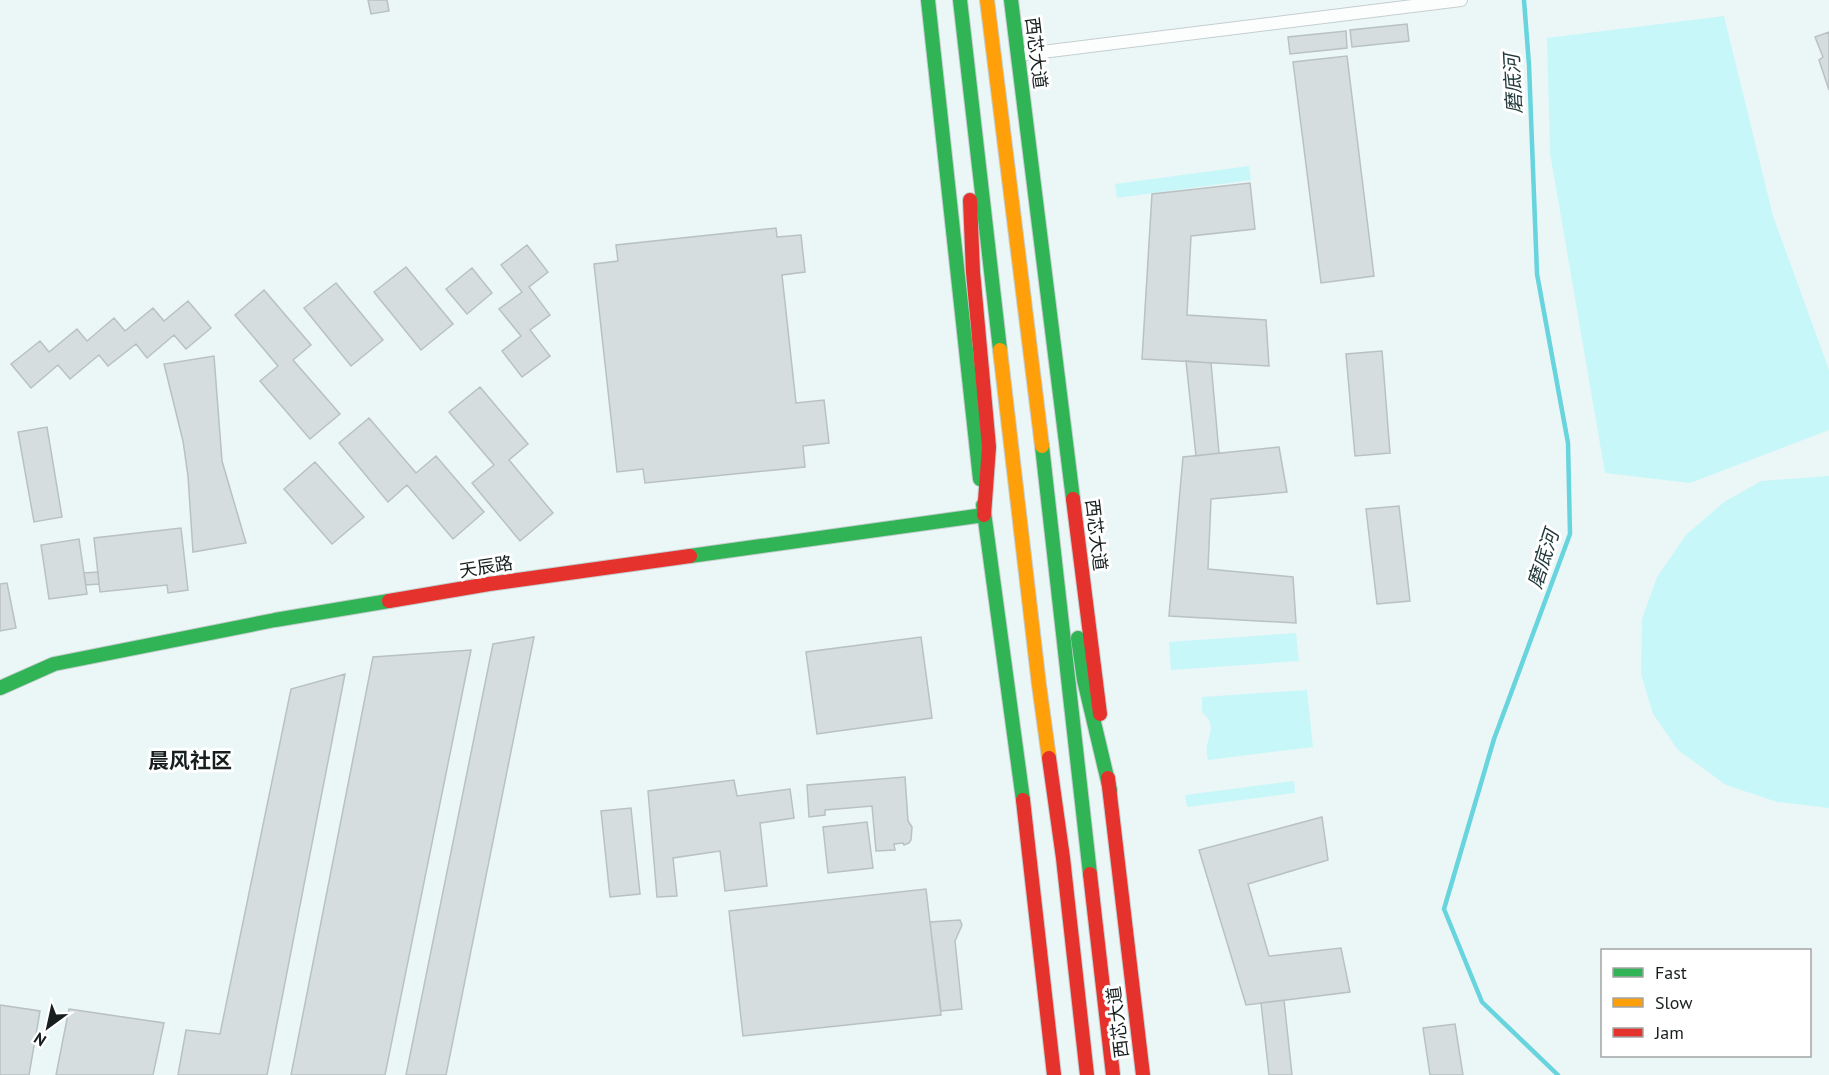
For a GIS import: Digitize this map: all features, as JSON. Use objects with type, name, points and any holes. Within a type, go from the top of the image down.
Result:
[{"type":"main road","points":[[928,0],[984,515],[1027,831],[1054,1075]]},
{"type":"main road","name":"西芯大道","points":[[960,0],[1039,685],[1064,858],[1086,1075]]},
{"type":"main road","name":"西芯大道","points":[[987,0],[1028,324],[1113,1075]]},
{"type":"main road","name":"西芯大道","points":[[1011,0],[1110,790],[1143,1075]]},
{"type":"main road","points":[[966,52],[973,272],[989,447],[984,515]]},
{"type":"main road","points":[[1028,324],[1060,494],[1084,680],[1110,790]]},
{"type":"main road","name":"天辰路","points":[[0,688],[54,664],[275,620],[489,584],[984,515]]},
{"type":"street","points":[[1018,55],[1461,0]]},
{"type":"shaded area","points":[[1724,16],[1773,216],[1829,370],[1829,430],[1690,483],[1605,473],[1550,153],[1547,38]]},
{"type":"shaded area","points":[[1249,166],[1251,180],[1117,198],[1115,184]]},
{"type":"shaded area","points":[[1829,476],[1829,808],[1777,802],[1726,785],[1678,750],[1653,714],[1641,674],[1642,619],[1657,577],[1686,535],[1724,502],[1761,481]]},
{"type":"shaded area","points":[[1296,633],[1299,661],[1171,670],[1169,642]]},
{"type":"shaded area","points":[[1307,690],[1313,747],[1208,760],[1207,747],[1211,727],[1209,720],[1202,712],[1202,697]]},
{"type":"shaded area","points":[[1294,781],[1295,793],[1187,807],[1185,795]]},
{"type":"building","points":[[368,0],[387,0],[389,11],[371,14]]},
{"type":"building","points":[[1407,24],[1409,41],[1352,47],[1350,30]]},
{"type":"building","points":[[1346,31],[1347,48],[1290,54],[1288,37]]},
{"type":"building","points":[[1829,32],[1829,90],[1819,60],[1823,57],[1815,37]]},
{"type":"building","points":[[1347,56],[1374,276],[1321,283],[1293,62]]},
{"type":"building","points":[[1250,183],[1255,229],[1191,236],[1187,315],[1266,320],[1269,366],[1142,359],[1152,194]]},
{"type":"building","points":[[776,228],[777,237],[801,235],[805,272],[782,275],[796,403],[824,400],[829,443],[803,446],[805,467],[645,483],[643,469],[617,472],[594,264],[618,261],[616,245]]},
{"type":"building","points":[[527,245],[548,272],[529,287],[550,315],[530,330],[550,356],[522,377],[502,351],[521,336],[499,309],[522,292],[501,265]]},
{"type":"building","points":[[406,267],[453,324],[421,350],[374,292]]},
{"type":"building","points":[[472,268],[492,293],[467,314],[446,289]]},
{"type":"building","points":[[336,283],[383,340],[351,366],[304,308]]},
{"type":"building","points":[[264,290],[311,345],[293,360],[340,414],[310,439],[260,381],[278,366],[235,315]]},
{"type":"building","points":[[188,301],[211,328],[186,349],[174,335],[147,358],[136,344],[108,366],[99,355],[70,379],[58,365],[31,388],[11,364],[40,341],[49,352],[77,329],[87,341],[114,318],[125,331],[153,308],[164,321]]},
{"type":"building","points":[[1382,351],[1390,453],[1355,456],[1346,354]]},
{"type":"building","points":[[214,356],[222,461],[246,543],[193,552],[188,476],[183,441],[164,364]]},
{"type":"building","points":[[1186,361],[1211,363],[1219,453],[1196,456]]},
{"type":"building","points":[[480,387],[528,444],[509,460],[553,513],[520,541],[472,483],[494,465],[449,412]]},
{"type":"building","points":[[369,418],[416,473],[436,456],[484,512],[453,539],[407,485],[388,502],[339,443]]},
{"type":"building","points":[[47,427],[62,517],[34,522],[18,432]]},
{"type":"building","points":[[1279,447],[1287,492],[1211,499],[1208,569],[1293,577],[1296,623],[1169,616],[1183,457]]},
{"type":"building","points":[[315,462],[364,517],[332,544],[284,489]]},
{"type":"building","points":[[1399,506],[1410,601],[1377,604],[1366,509]]},
{"type":"building","points":[[181,528],[188,590],[168,593],[167,585],[100,592],[94,538]]},
{"type":"building","points":[[79,539],[87,594],[49,599],[41,545]]},
{"type":"building","points":[[98,572],[99,584],[86,585],[84,573]]},
{"type":"building","points":[[7,583],[16,628],[0,631],[0,584]]},
{"type":"building","points":[[534,637],[446,1075],[406,1075],[493,644]]},
{"type":"building","points":[[921,637],[932,718],[817,734],[806,652]]},
{"type":"building","points":[[471,650],[385,1075],[291,1075],[373,657]]},
{"type":"building","points":[[345,674],[267,1075],[178,1075],[186,1030],[220,1034],[291,689]]},
{"type":"building","points":[[905,777],[908,821],[912,827],[911,840],[904,845],[903,843],[894,844],[895,850],[876,851],[872,806],[825,810],[825,815],[809,817],[807,785]]},
{"type":"building","points":[[734,780],[737,796],[790,789],[794,818],[760,823],[767,886],[725,891],[720,851],[673,858],[677,896],[657,897],[648,791]]},
{"type":"building","points":[[631,808],[640,894],[610,897],[601,811]]},
{"type":"building","points":[[1322,817],[1328,860],[1248,884],[1269,956],[1341,948],[1350,992],[1246,1005],[1199,850]]},
{"type":"building","points":[[867,822],[873,868],[828,873],[823,827]]},
{"type":"building","points":[[926,889],[941,1015],[743,1036],[729,911]]},
{"type":"building","points":[[960,920],[962,925],[955,941],[962,1009],[941,1011],[930,922]]},
{"type":"building","points":[[1284,1000],[1292,1075],[1269,1075],[1261,1003]]},
{"type":"building","points":[[0,1005],[40,1011],[29,1075],[0,1075]]},
{"type":"building","points":[[69,1009],[164,1023],[153,1075],[56,1075]]},
{"type":"building","points":[[1455,1024],[1463,1075],[1430,1075],[1423,1028]]},
{"type":"waterway","name":"磨底河","points":[[1524,0],[1529,65],[1537,274],[1568,443],[1570,534],[1494,739],[1444,909],[1482,1002],[1558,1075]]},
{"type":"traffic: fast","points":[[928,0],[980,479]]},
{"type":"traffic: fast","points":[[960,0],[1000,350]]},
{"type":"traffic: fast","points":[[1011,0],[1073,499]]},
{"type":"traffic: fast","points":[[1042,446],[1090,874]]},
{"type":"traffic: fast","points":[[983,505],[1023,800]]},
{"type":"traffic: fast","points":[[690,556],[984,515]]},
{"type":"traffic: fast","points":[[0,688],[54,664],[275,620],[389,601]]},
{"type":"traffic: fast","points":[[1078,638],[1084,680],[1110,790]]},
{"type":"traffic: slow","points":[[987,0],[1042,446]]},
{"type":"traffic: slow","points":[[1000,350],[1049,758]]},
{"type":"traffic: jam","points":[[970,200],[973,272],[989,447],[984,515]]},
{"type":"traffic: jam","points":[[1073,499],[1100,714]]},
{"type":"traffic: jam","points":[[389,601],[489,584],[690,556]]},
{"type":"traffic: jam","points":[[1049,758],[1063,858],[1087,1075]]},
{"type":"traffic: jam","points":[[1108,778],[1143,1075]]},
{"type":"traffic: jam","points":[[1023,800],[1054,1075]]},
{"type":"traffic: jam","points":[[1090,874],[1113,1075]]},
{"type":"district","name":"晨风社区","points":[[190,761]]}]
